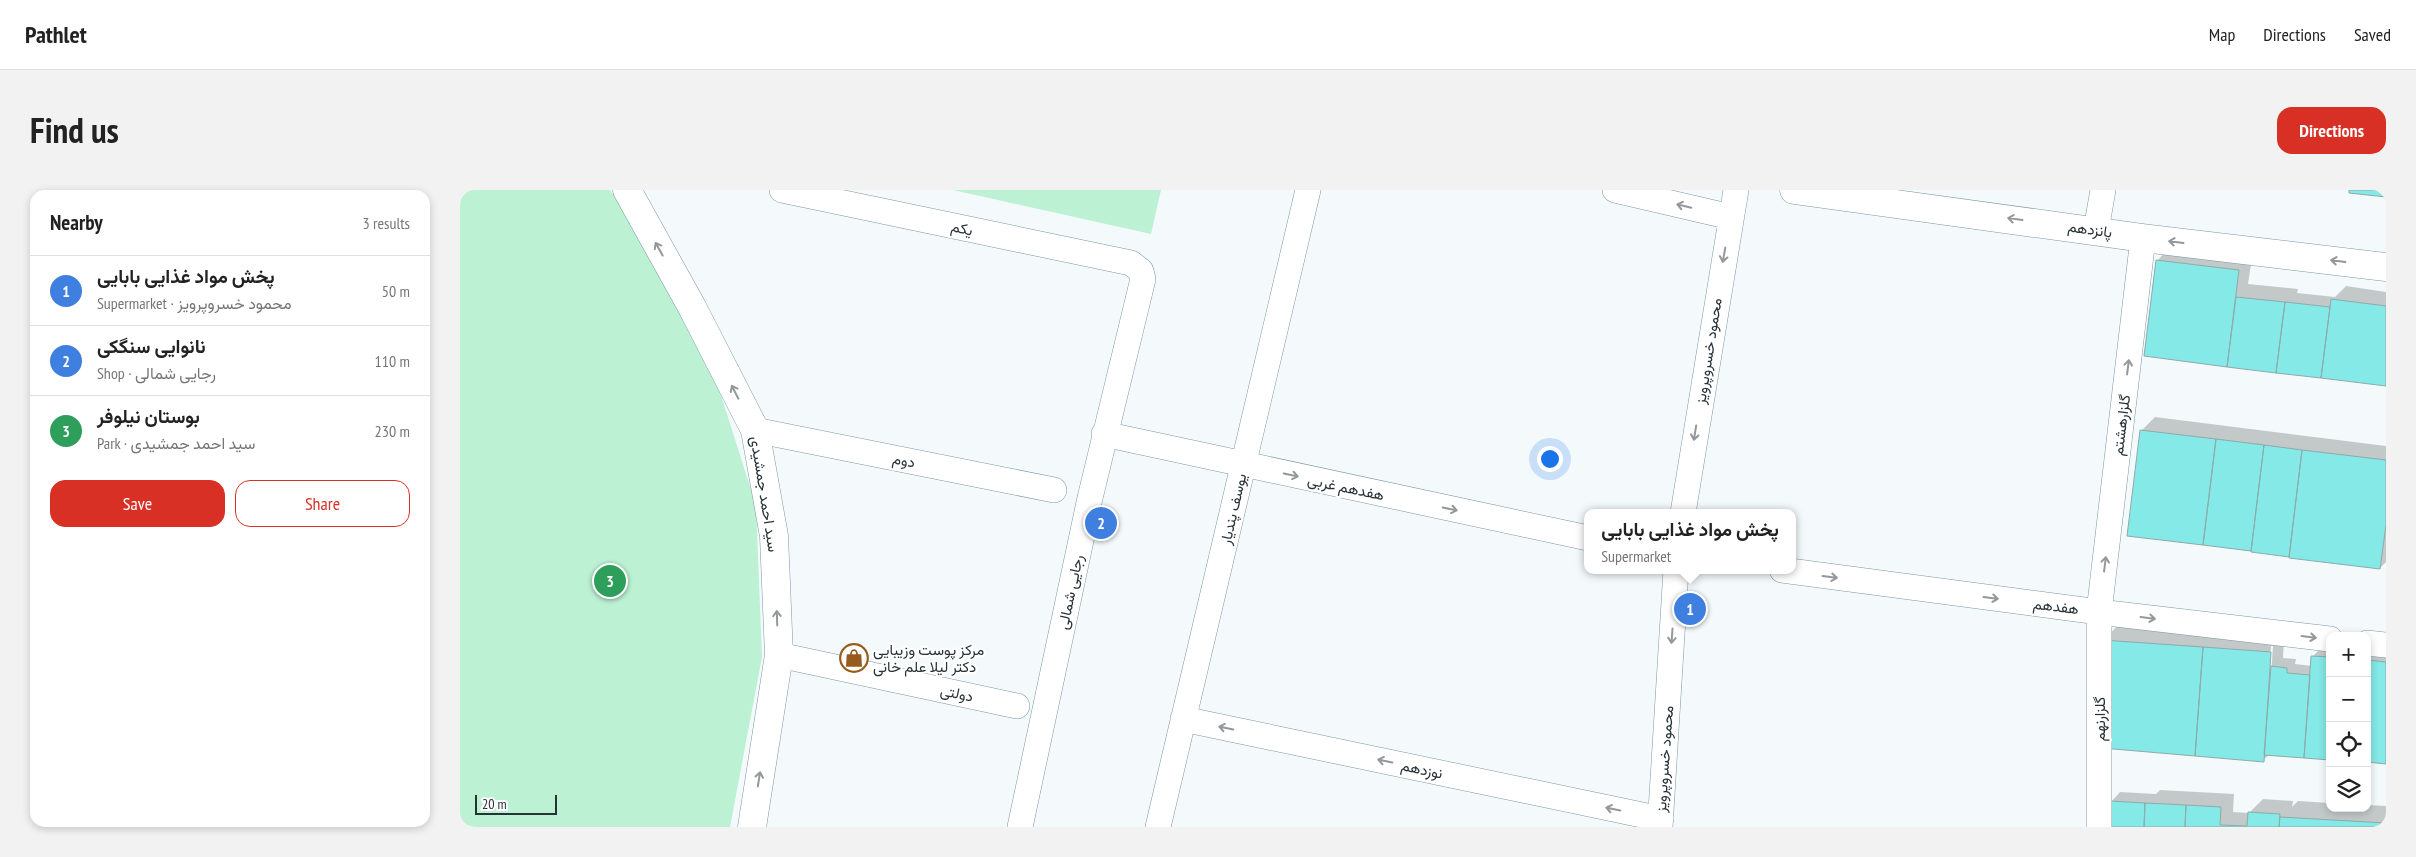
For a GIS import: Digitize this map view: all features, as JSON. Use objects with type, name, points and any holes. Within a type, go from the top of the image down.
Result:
[{"type":"street","name":"سید احمد جمشیدی","points":[[627,190],[692,308],[755,430],[774,536],[779,655],[752,827]]},
{"type":"street","name":"یکم","points":[[782,190],[1131,263],[1141,271]]},
{"type":"street","name":"یوسف پندیار","points":[[1158,827],[1308,190]]},
{"type":"street","points":[[1614,190],[1731,217]]},
{"type":"street","name":"محمود خسروپرویز","points":[[1684,509],[1736,190]]},
{"type":"street","name":"پانزدهم","points":[[1794,190],[2096,230],[2143,238],[2386,267]]},
{"type":"street","points":[[2096,230],[2103,190]]},
{"type":"street","name":"گلزارهشتم","points":[[2099,612],[2143,238]]},
{"type":"street","name":"رجایی شمالی","points":[[1020,827],[1104,434],[1143,279],[1141,271]]},
{"type":"street","name":"دوم","points":[[755,430],[1054,490]]},
{"type":"street","name":"هفدهم غربی","points":[[1104,434],[1243,466],[1584,537]]},
{"type":"street","name":"هفدهم","points":[[1796,572],[2099,612],[2326,639]]},
{"type":"street","name":"محمود خسروپرویز","points":[[1660,823],[1676,574]]},
{"type":"street","name":"گلزارنهم","points":[[2099,612],[2099,827]]},
{"type":"street","points":[[2371,644],[2386,646]]},
{"type":"street","name":"دولتی","points":[[779,655],[1017,706]]},
{"type":"street","name":"نوزدهم","points":[[1183,719],[1660,823]]},
{"type":"green space","points":[[460,190],[610,190],[660,262],[717,383],[756,505],[762,657],[730,827],[460,827]]},
{"type":"green space","points":[[953,190],[1161,190],[1151,234]]},
{"type":"building","points":[[2349,190],[2386,190],[2386,197],[2349,193]]},
{"type":"building","points":[[2156,260],[2239,270],[2227,367],[2144,356]]},
{"type":"building","points":[[2236,297],[2285,302],[2276,373],[2227,367]]},
{"type":"building","points":[[2331,299],[2386,306],[2386,386],[2321,378]]},
{"type":"building","points":[[2285,302],[2330,307],[2321,378],[2276,373]]},
{"type":"building","points":[[2140,430],[2216,439],[2203,545],[2127,536]]},
{"type":"building","points":[[2216,439],[2264,445],[2251,551],[2203,545]]},
{"type":"building","points":[[2264,445],[2302,450],[2289,557],[2251,552]]},
{"type":"building","points":[[2302,450],[2386,460],[2386,525],[2380,569],[2289,558]]},
{"type":"building","points":[[2102,640],[2203,647],[2195,756],[2102,748]]},
{"type":"building","points":[[2203,647],[2271,652],[2264,762],[2195,756]]},
{"type":"building","points":[[2311,656],[2326,657],[2326,760],[2304,758]]},
{"type":"building","points":[[2371,660],[2386,662],[2386,764],[2371,762]]},
{"type":"building","points":[[2271,666],[2287,668],[2287,673],[2310,675],[2304,758],[2264,755]]},
{"type":"building","points":[[2110,801],[2145,803],[2144,827],[2109,827]]},
{"type":"building","points":[[2145,803],[2186,805],[2185,827],[2144,827]]},
{"type":"building","points":[[2186,805],[2221,807],[2220,825],[2247,826],[2248,812],[2280,814],[2279,827],[2185,827]]},
{"type":"building","points":[[2280,817],[2385,823],[2385,827],[2279,827]]},
{"type":"place","name":"نانوایی سنگکی","points":[[1101,523]]},
{"type":"place","name":"بوستان نیلوفر","points":[[610,581]]},
{"type":"place","name":"پخش مواد غذایی بابایی","points":[[1690,609]]},
{"type":"place","name":"مرکز پوست وزیبایی دکتر لیلا علم خانی","points":[[854,658]]}]
